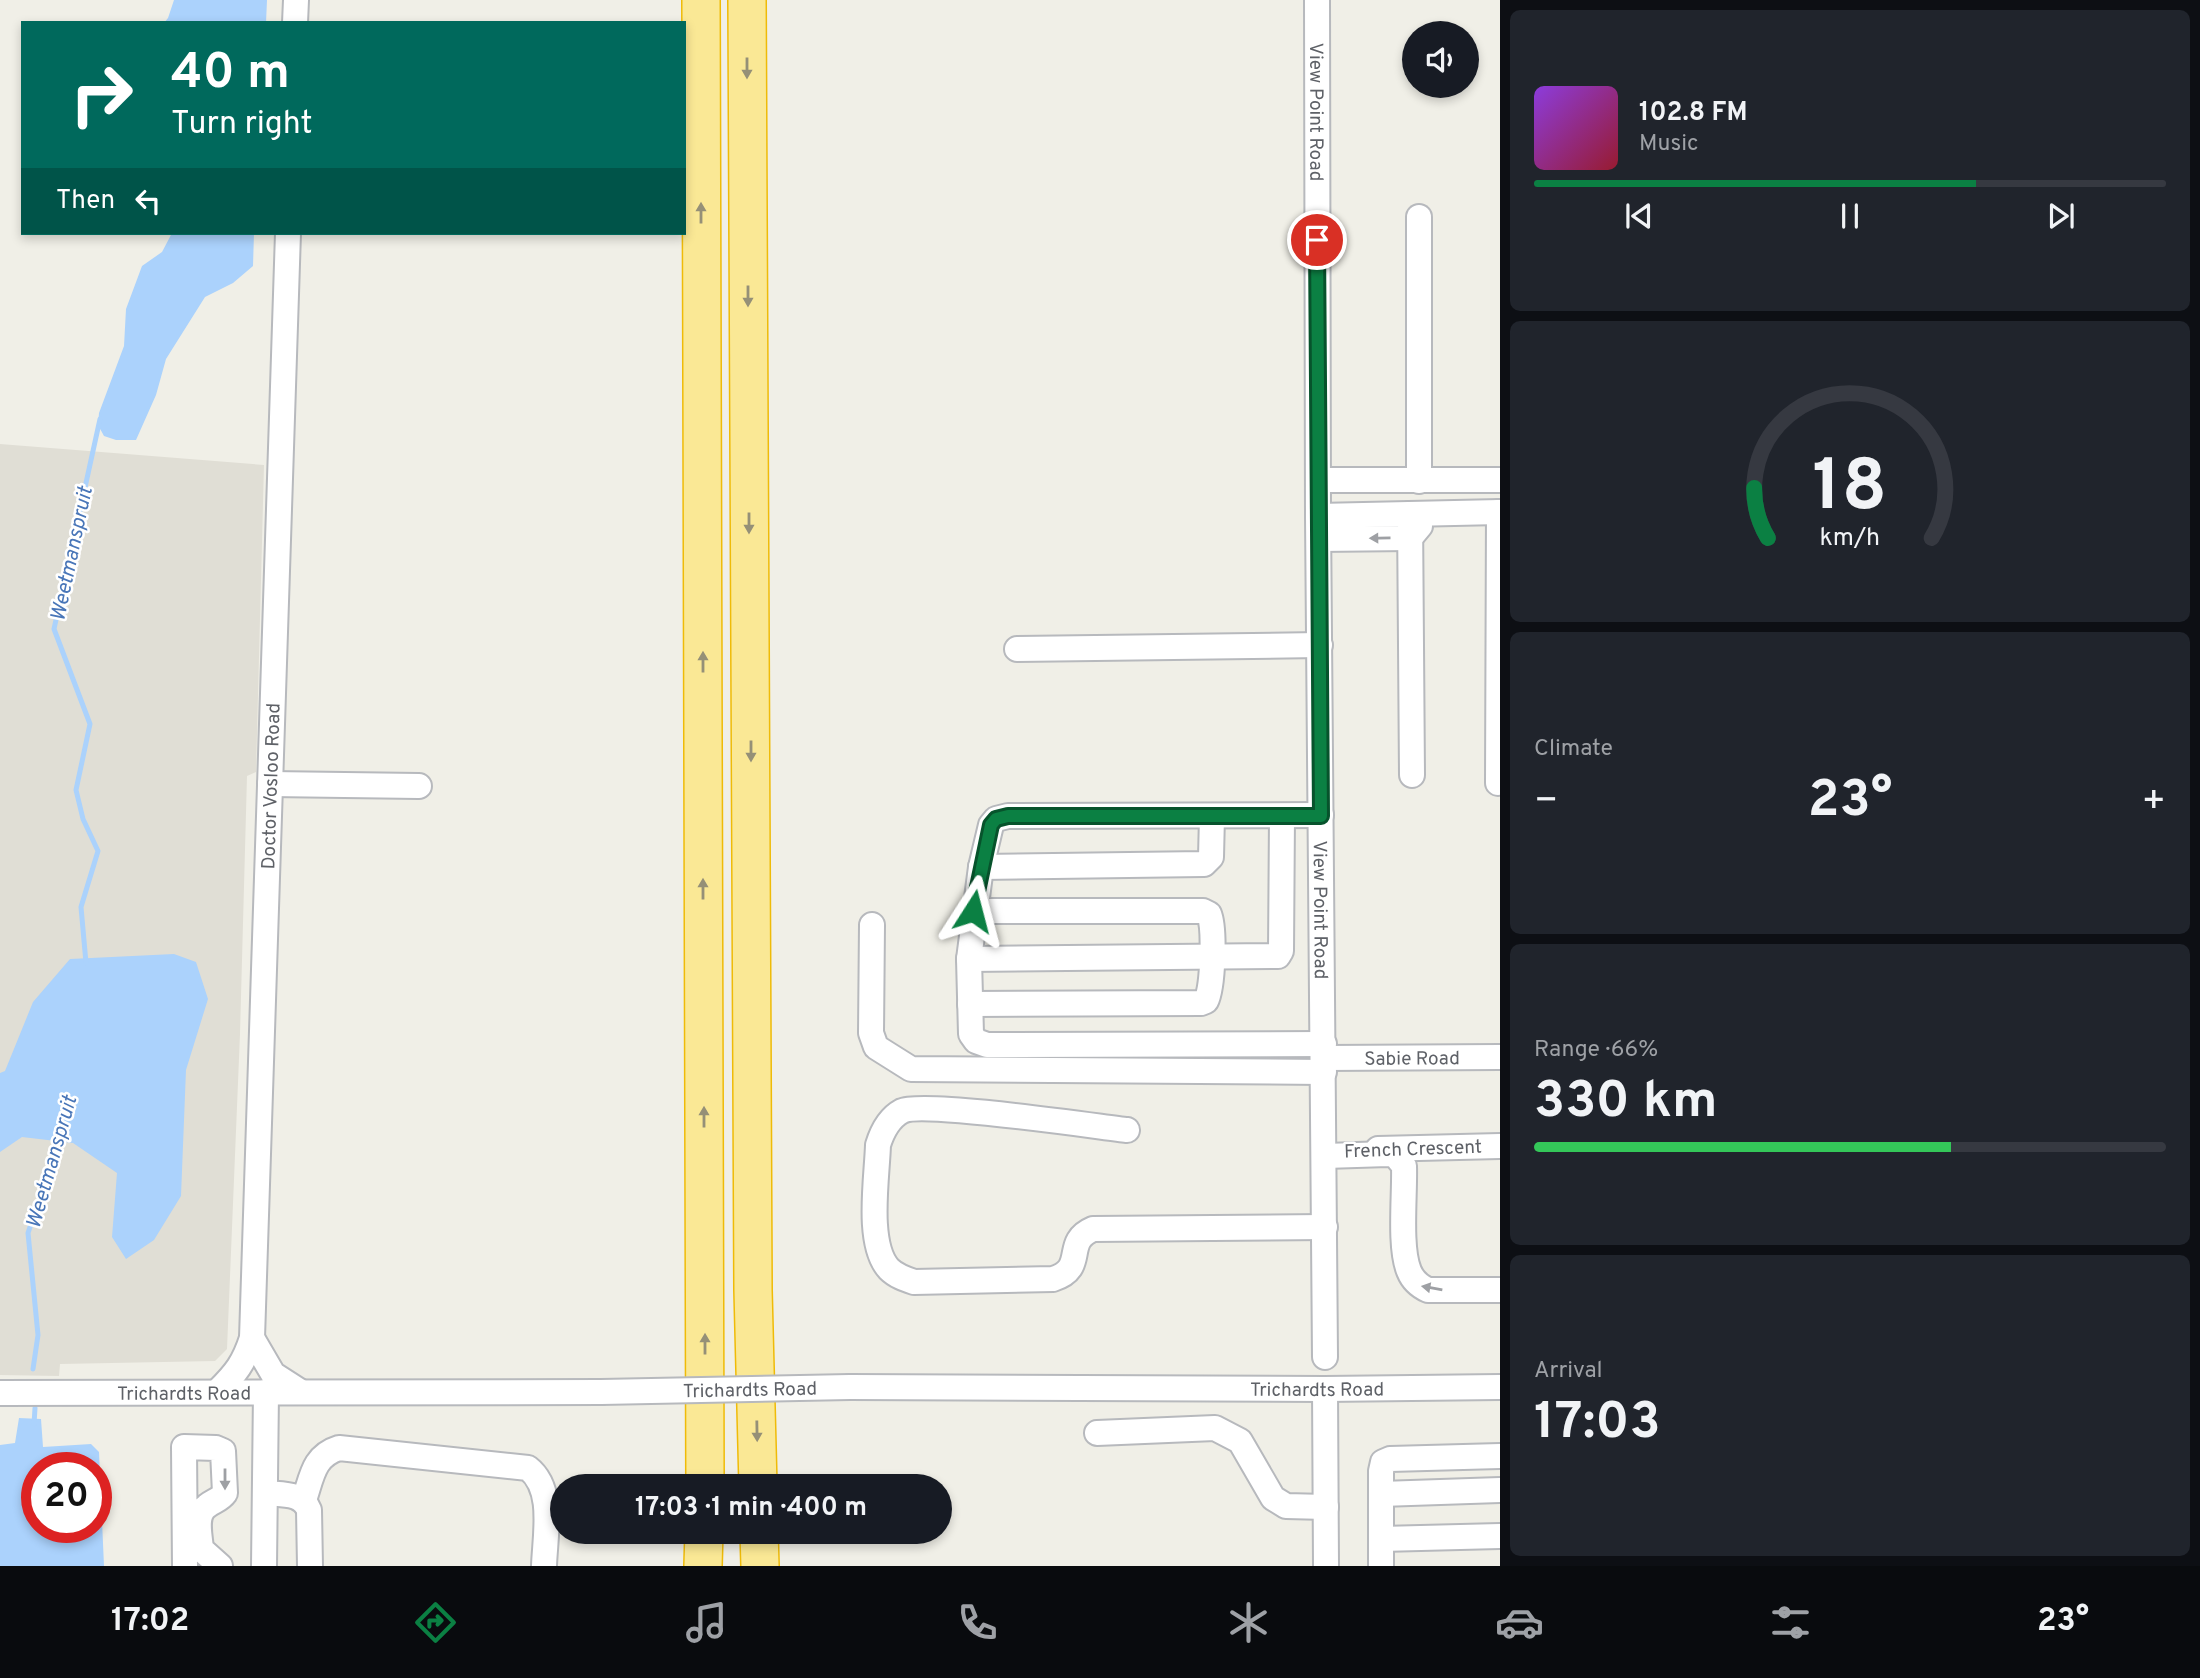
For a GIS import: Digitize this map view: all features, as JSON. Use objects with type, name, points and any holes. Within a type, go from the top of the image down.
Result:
[{"type":"highway","points":[[701,0],[705,1474]]},
{"type":"highway","points":[[747,0],[753,1290],[758,1474]]},
{"type":"highway","points":[[705,1544],[705,1566]]},
{"type":"highway","points":[[759,1544],[760,1566]]},
{"type":"street","points":[[295,21],[296,0]]},
{"type":"street","name":"View Point Road","points":[[1317,0],[1318,528],[1325,1357]]},
{"type":"street","points":[[1419,217],[1419,481]]},
{"type":"street","name":"Doctor Vosloo Road","points":[[218,1391],[237,1372],[252,1338],[288,235]]},
{"type":"street","points":[[1318,480],[1500,480]]},
{"type":"street","points":[[1318,528],[1416,522],[1499,512],[1498,783]]},
{"type":"street","points":[[1412,775],[1416,522]]},
{"type":"street","points":[[1017,649],[1320,645]]},
{"type":"street","points":[[270,784],[419,786]]},
{"type":"street","points":[[1321,816],[1008,816],[996,819],[991,825],[981,867],[973,911],[969,959],[971,1034],[976,1041],[986,1045],[1324,1058]]},
{"type":"street","points":[[981,867],[1203,864],[1211,857],[1212,816]]},
{"type":"street","points":[[969,959],[1278,956],[1281,951],[1282,816]]},
{"type":"street","points":[[970,1004],[1201,1003],[1210,994],[1212,921],[1209,914],[1203,911],[973,911]]},
{"type":"street","points":[[872,925],[872,1033],[876,1047],[911,1069],[1324,1058]]},
{"type":"street","name":"Sabie Road","points":[[1324,1058],[1500,1057]]},
{"type":"street","points":[[1127,1130],[941,1109],[903,1110],[890,1121],[878,1145],[875,1233],[880,1253],[889,1268],[902,1278],[914,1282],[1053,1279],[1066,1275],[1072,1268],[1076,1245],[1083,1233],[1093,1229],[1325,1227]]},
{"type":"street","name":"French Crescent","points":[[1325,1154],[1500,1146]]},
{"type":"street","name":"French Crescent","points":[[1325,1154],[1388,1154],[1400,1160],[1404,1166],[1405,1249],[1408,1269],[1419,1286],[1428,1290],[1500,1290]]},
{"type":"street","points":[[252,1338],[273,1374],[302,1392]]},
{"type":"street","name":"Trichardts Road","points":[[0,1393],[601,1392],[850,1387],[1325,1390],[1500,1387]]},
{"type":"street","points":[[1325,1390],[1326,1566]]},
{"type":"street","points":[[264,1566],[267,1392]]},
{"type":"street","points":[[1097,1433],[1215,1428],[1240,1441],[1273,1498],[1286,1506],[1326,1507]]},
{"type":"street","points":[[185,1566],[191,1517],[221,1499],[225,1493],[225,1459],[223,1451],[216,1448],[184,1447],[191,1517],[201,1549],[220,1566]]},
{"type":"street","points":[[304,1500],[319,1458],[325,1452],[338,1447],[528,1468],[537,1475],[546,1503],[544,1566]]},
{"type":"street","points":[[1381,1566],[1383,1462],[1500,1456]]},
{"type":"street","points":[[1381,1494],[1500,1490]]},
{"type":"street","points":[[265,1493],[304,1500],[309,1510],[310,1566]]},
{"type":"street","points":[[1381,1539],[1500,1536]]},
{"type":"shaded area","points":[[0,444],[264,465],[256,772],[247,776],[227,1349],[215,1361],[60,1364],[59,1376],[0,1375]]},
{"type":"water","points":[[174,0],[267,0],[266,21],[166,21]]},
{"type":"water","points":[[171,235],[254,235],[253,266],[233,283],[205,297],[166,359],[156,395],[136,440],[116,440],[104,436],[98,425],[99,413],[124,346],[126,309],[142,266],[162,252]]},
{"type":"water","points":[[174,954],[196,962],[208,999],[186,1070],[181,1196],[154,1240],[126,1259],[112,1237],[117,1173],[73,1143],[22,1137],[0,1152],[0,1073],[5,1071],[33,1002],[70,959]]},
{"type":"water","points":[[19,1418],[41,1419],[43,1447],[91,1444],[99,1452],[21,1452],[21,1543],[103,1543],[104,1566],[0,1566],[0,1445],[15,1443]]},
{"type":"waterway","name":"Weetmanspruit","points":[[86,963],[81,907],[98,851],[83,819],[76,790],[90,724],[54,629],[100,419]]},
{"type":"waterway","name":"Weetmanspruit","points":[[33,1369],[38,1335],[28,1233],[60,1137]]},
{"type":"waterway","points":[[34,1424],[35,1408]]},
{"type":"route","points":[[973,911],[991,825],[996,819],[1008,816],[1321,816],[1317,240]]}]
